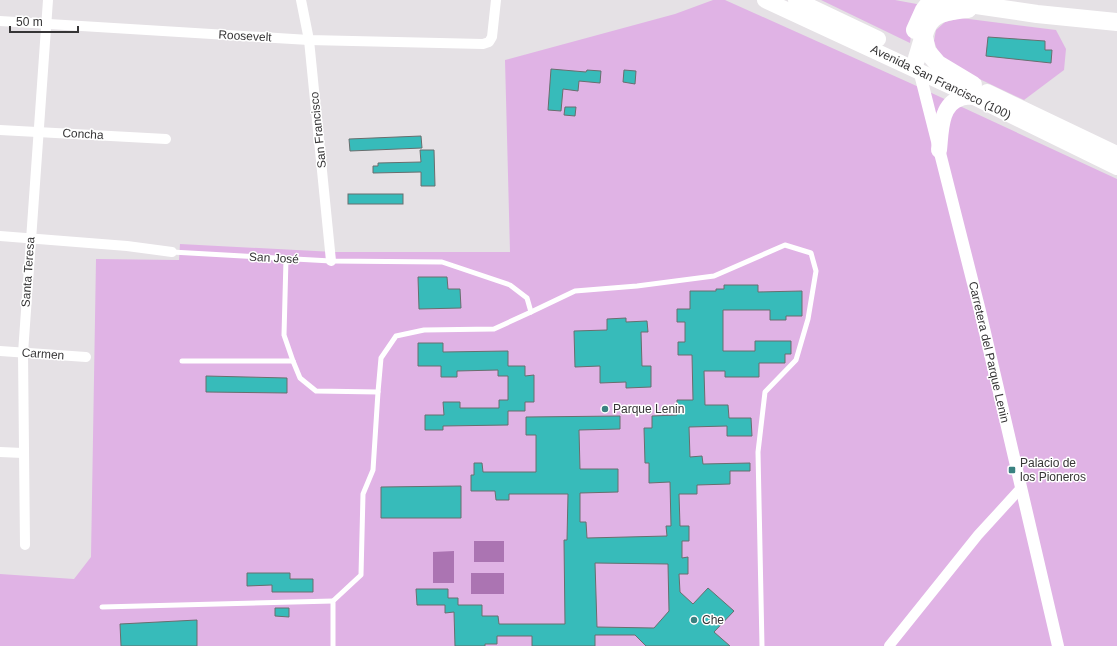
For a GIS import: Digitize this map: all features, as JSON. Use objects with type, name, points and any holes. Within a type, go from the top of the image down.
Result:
[{"type":"highway","name":"Avenida San Francisco (100)","points":[[765,0],[918,65],[973,91],[1117,154]]},
{"type":"highway","name":"Avenida San Francisco (100)","points":[[796,0],[918,65]]},
{"type":"highway","points":[[918,65],[914,43],[915,30],[924,10],[932,0]]},
{"type":"highway","points":[[942,0],[1061,17],[1117,22]]},
{"type":"highway","points":[[918,65],[928,24],[938,15],[956,10],[984,7]]},
{"type":"highway","points":[[924,37],[927,51],[938,64],[973,91],[950,105],[947,109],[942,123],[939,150]]},
{"type":"highway","name":"Avenida San Francisco (100)","points":[[973,91],[1117,167]]},
{"type":"street","name":"Santa Teresa","points":[[25,545],[23,353],[48,0]]},
{"type":"street","name":"San Francisco","points":[[301,0],[309,40],[331,261]]},
{"type":"street","name":"Roosevelt","points":[[0,21],[309,40],[482,44],[489,42],[492,37],[496,0]]},
{"type":"street","name":"Carretera del Parque Lenin","points":[[918,65],[980,311],[1058,646]]},
{"type":"street","name":"Concha","points":[[0,130],[166,139]]},
{"type":"street","name":"San José","points":[[0,236],[127,246],[172,252]]},
{"type":"street","name":"Carmen","points":[[0,351],[86,357]]},
{"type":"street","points":[[0,452],[23,453]]},
{"type":"street","points":[[889,646],[978,535],[1021,488]]},
{"type":"lane","points":[[102,607],[333,601],[361,575],[363,494],[373,470],[381,358],[396,336],[424,330],[494,328],[574,291],[637,286],[714,276],[785,246],[811,253],[816,271],[808,319],[796,360],[765,392],[758,452],[762,646]]},
{"type":"lane","name":"San José","points":[[172,252],[331,261],[442,262],[510,285],[527,298],[531,312]]},
{"type":"lane","points":[[286,259],[284,335],[300,378],[316,390],[378,392]]},
{"type":"lane","points":[[182,361],[293,362]]},
{"type":"lane","points":[[333,601],[333,646]]},
{"type":"lane","points":[[1055,633],[1064,646]]},
{"type":"shaded area","name":"Parque Lenin","points":[[713,0],[725,0],[910,83],[1117,179],[1117,646],[0,646],[0,574],[74,579],[91,557],[96,259],[179,260],[180,244],[334,252],[510,252],[505,60],[675,14]]},
{"type":"shaded area","points":[[821,0],[895,0],[922,5],[912,27],[910,43]]},
{"type":"shaded area","points":[[961,18],[1056,30],[1066,49],[1064,70],[1024,100],[952,66],[939,55],[934,41],[936,30],[945,22]]},
{"type":"shaded area","points":[[474,541],[504,541],[504,562],[474,562]]},
{"type":"shaded area","points":[[454,551],[454,583],[433,583],[433,552]]},
{"type":"shaded area","points":[[471,573],[504,573],[504,594],[471,594]]},
{"type":"building","points":[[988,37],[1045,41],[1045,50],[1052,50],[1051,63],[986,56]]},
{"type":"building","points":[[551,69],[586,72],[587,70],[601,71],[600,83],[579,81],[578,91],[563,89],[561,111],[548,110]]},
{"type":"building","points":[[624,70],[636,71],[635,84],[623,82]]},
{"type":"building","points":[[565,107],[576,107],[575,116],[564,115]]},
{"type":"building","points":[[421,136],[422,148],[350,151],[349,139]]},
{"type":"building","points":[[420,150],[434,150],[435,186],[421,186],[421,172],[373,173],[373,166],[378,166],[378,163],[421,162]]},
{"type":"building","points":[[348,194],[403,194],[403,204],[348,204]]},
{"type":"building","points":[[418,277],[447,277],[448,289],[460,289],[461,308],[419,309]]},
{"type":"building","points":[[724,285],[758,285],[758,292],[802,291],[802,316],[786,316],[786,320],[770,320],[770,310],[723,310],[723,351],[755,351],[755,341],[791,341],[791,354],[785,354],[785,363],[759,363],[759,377],[725,377],[725,371],[704,371],[705,405],[728,405],[729,418],[751,418],[752,436],[727,436],[727,426],[689,427],[690,457],[702,456],[703,464],[750,463],[750,471],[730,471],[730,484],[697,485],[697,494],[679,494],[680,526],[689,526],[689,541],[682,541],[682,558],[688,557],[688,574],[679,574],[680,592],[693,604],[708,588],[734,611],[714,632],[730,646],[646,646],[635,635],[595,635],[595,646],[532,646],[532,636],[497,636],[497,644],[485,644],[485,646],[455,646],[454,612],[445,613],[445,605],[417,605],[416,589],[448,589],[448,598],[458,598],[458,605],[482,605],[482,616],[498,616],[499,624],[565,624],[564,540],[567,540],[568,494],[509,494],[509,500],[496,500],[495,491],[471,491],[471,475],[474,475],[474,463],[482,463],[483,472],[536,472],[536,435],[526,435],[526,417],[620,416],[620,429],[579,430],[580,469],[618,469],[618,492],[580,493],[580,522],[586,522],[587,538],[667,536],[666,526],[671,526],[670,482],[649,483],[649,463],[645,463],[644,428],[652,428],[652,416],[677,415],[677,400],[693,400],[692,355],[678,355],[678,342],[685,342],[685,322],[677,322],[677,309],[690,309],[690,291],[716,291],[716,289],[724,289]],"holes":[[[595,563],[668,564],[669,611],[654,628],[597,627]]]},
{"type":"building","points":[[626,318],[626,322],[647,321],[648,332],[641,332],[642,366],[651,366],[651,387],[626,388],[626,382],[600,383],[600,366],[575,367],[574,331],[607,330],[607,319]]},
{"type":"building","points":[[418,343],[443,343],[443,352],[508,351],[508,366],[525,366],[525,376],[534,375],[534,402],[525,402],[525,411],[508,411],[508,425],[443,426],[443,430],[425,430],[425,415],[444,415],[443,402],[460,402],[460,408],[499,408],[499,400],[508,400],[508,376],[498,376],[498,370],[457,371],[457,377],[441,377],[441,366],[418,366]]},
{"type":"building","points":[[206,376],[287,378],[287,393],[206,392]]},
{"type":"building","points":[[461,486],[461,518],[381,518],[381,487]]},
{"type":"building","points":[[247,573],[290,573],[290,579],[313,579],[313,592],[272,592],[272,585],[247,586]]},
{"type":"building","points":[[275,608],[289,608],[289,617],[275,616]]},
{"type":"building","points":[[197,620],[197,646],[121,646],[120,624]]},
{"type":"place","name":"Parque Lenin","points":[[605,409]]},
{"type":"place","name":"Palacio de los Pioneros","points":[[1012,470]]},
{"type":"place","name":"Che","points":[[694,620]]}]
